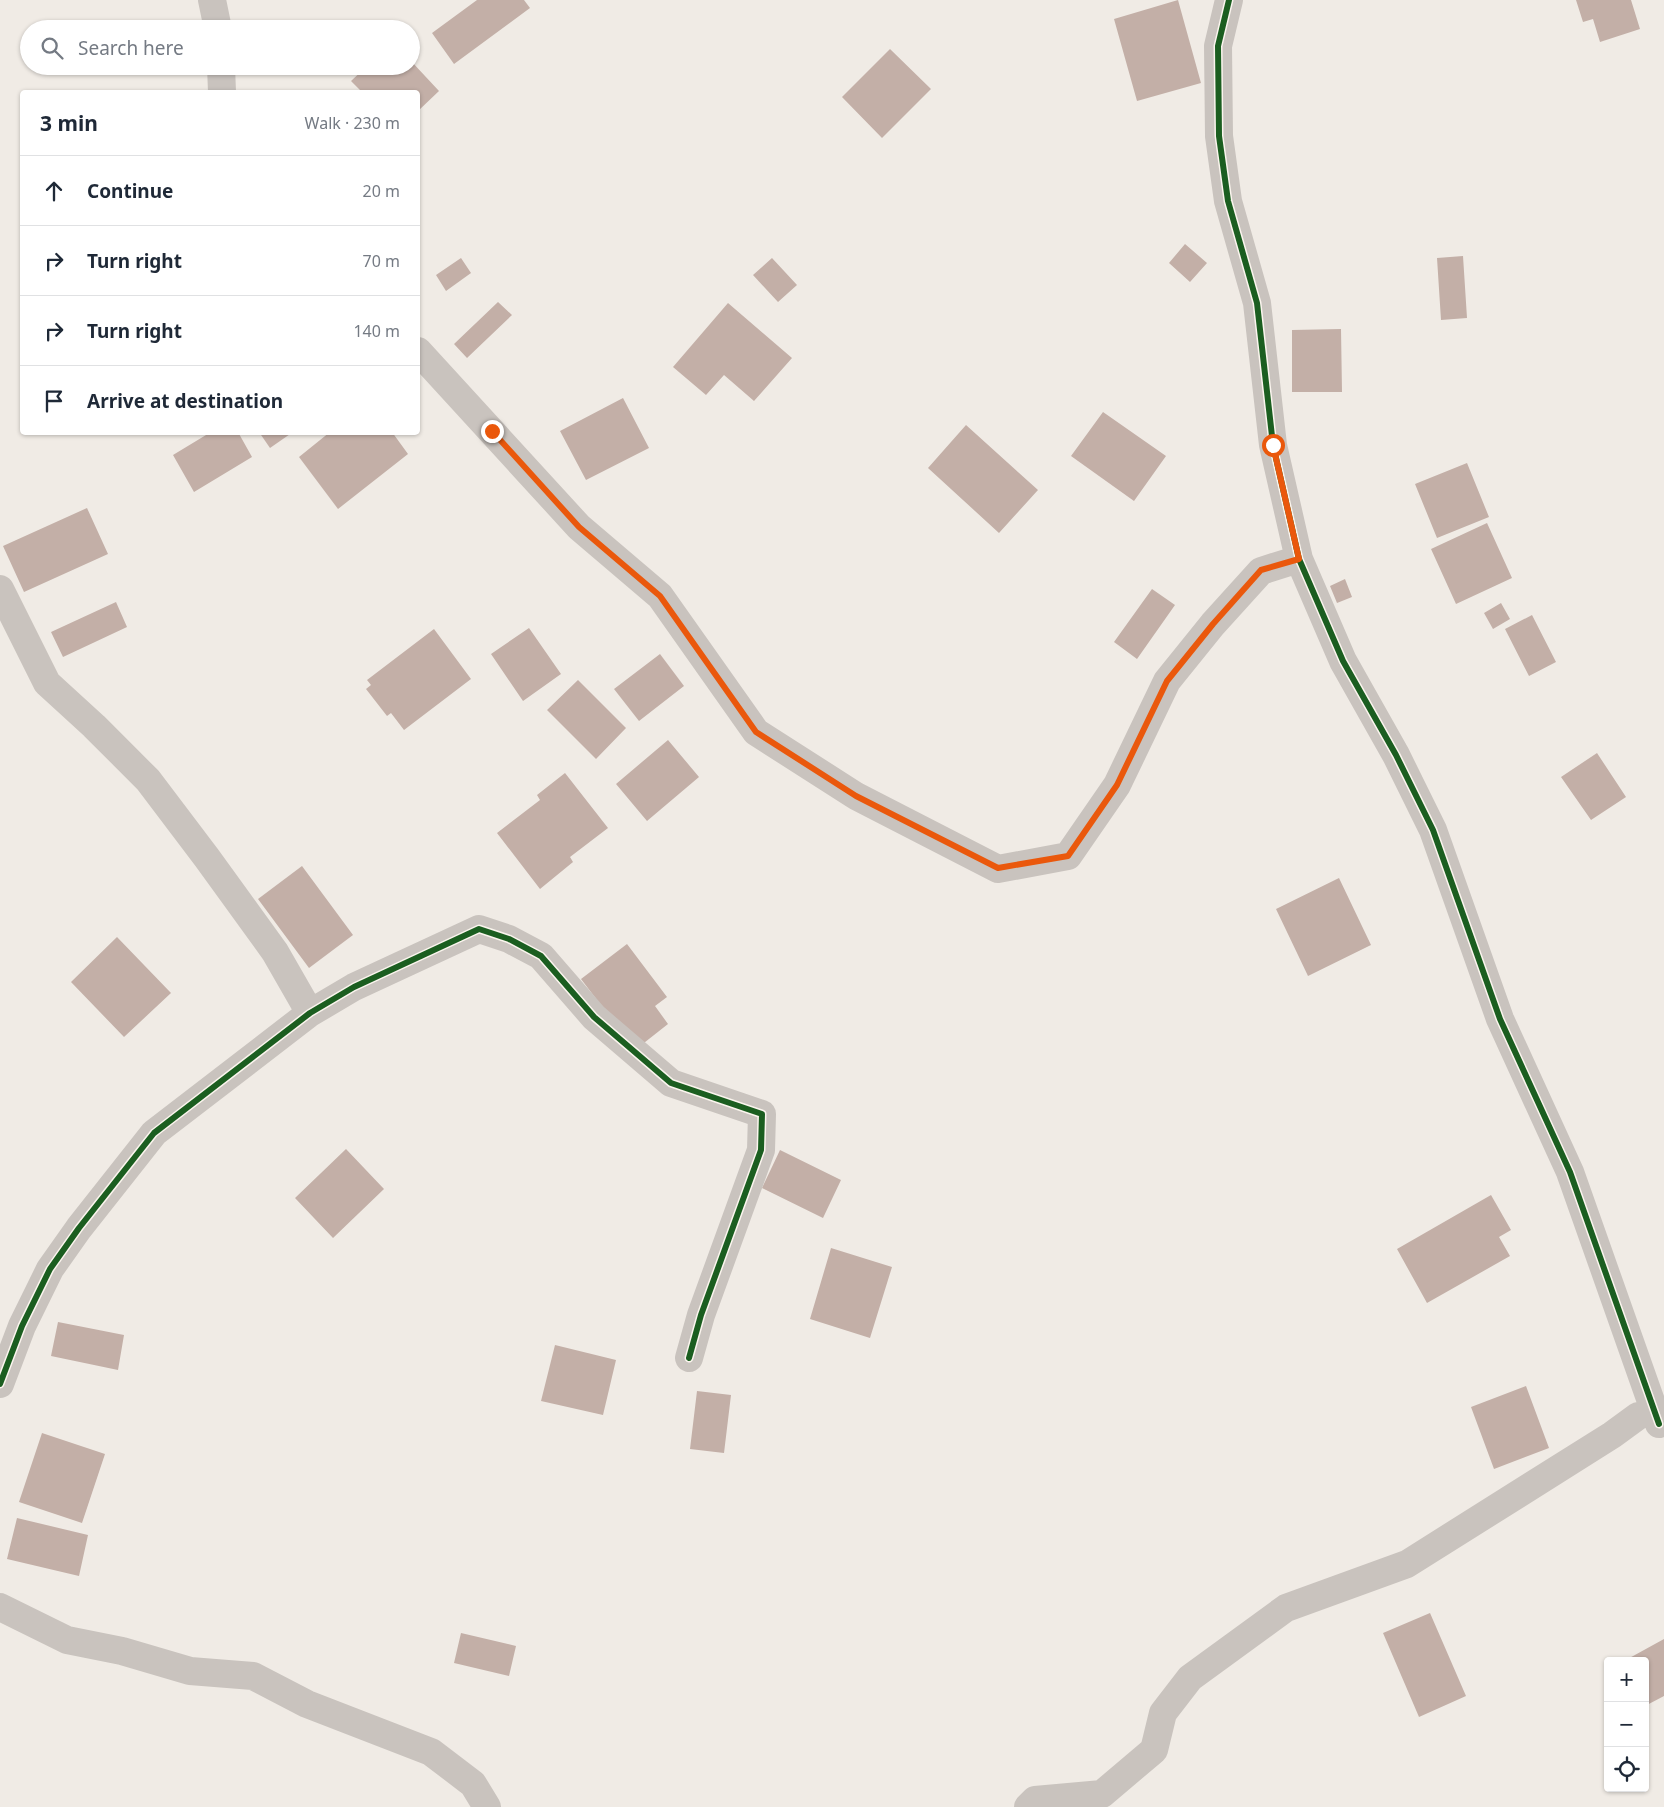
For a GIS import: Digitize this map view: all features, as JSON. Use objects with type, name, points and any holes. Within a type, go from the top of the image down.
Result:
[{"type":"street","points":[[212,0],[216,20]]},
{"type":"street","points":[[1028,1807],[1035,1800],[1102,1794],[1154,1750],[1163,1713],[1190,1678],[1286,1608],[1406,1564],[1612,1435],[1649,1420],[1570,1172],[1500,1019],[1433,830],[1396,755],[1344,661],[1299,559],[1273,445],[1258,303],[1228,201],[1219,136],[1218,46],[1229,0]]},
{"type":"street","points":[[221,75],[222,90]]},
{"type":"street","points":[[420,353],[579,527],[660,596],[756,732],[856,796],[998,868],[1068,856],[1117,785],[1167,681],[1213,624],[1261,570],[1299,559]]},
{"type":"street","points":[[0,589],[47,683],[94,726],[148,780],[275,952],[310,1013]]},
{"type":"street","points":[[0,1384],[22,1326],[50,1269],[79,1228],[154,1134],[310,1013],[354,987],[479,930],[509,939],[541,956],[594,1017],[671,1083],[762,1114],[762,1150],[701,1315],[689,1358]]},
{"type":"street","points":[[0,1608],[67,1640],[122,1651],[190,1671],[253,1676],[307,1704],[430,1752],[473,1784],[487,1807]]},
{"type":"building","points":[[477,0],[524,0],[530,8],[454,64],[432,33]]},
{"type":"building","points":[[1178,0],[1201,83],[1137,101],[1114,19]]},
{"type":"building","points":[[1576,0],[1631,0],[1640,29],[1600,42],[1593,19],[1583,22]]},
{"type":"building","points":[[890,49],[931,89],[882,138],[842,97]]},
{"type":"building","points":[[420,71],[439,91],[420,109],[420,90],[360,90],[351,81],[357,75],[420,75]]},
{"type":"building","points":[[1185,244],[1207,263],[1190,282],[1169,263]]},
{"type":"building","points":[[1463,256],[1467,318],[1441,320],[1437,258]]},
{"type":"building","points":[[461,258],[471,273],[446,291],[436,275]]},
{"type":"building","points":[[772,258],[797,285],[778,302],[753,275]]},
{"type":"building","points":[[498,302],[512,315],[467,358],[454,344]]},
{"type":"building","points":[[728,303],[792,358],[754,401],[724,375],[706,395],[673,367]]},
{"type":"building","points":[[1341,329],[1342,392],[1292,392],[1292,330]]},
{"type":"building","points":[[623,398],[649,448],[586,480],[560,431]]},
{"type":"building","points":[[1103,412],[1166,456],[1134,501],[1071,456]]},
{"type":"building","points":[[966,425],[1038,490],[999,533],[928,468]]},
{"type":"building","points":[[206,435],[240,435],[252,457],[194,492],[173,455]]},
{"type":"building","points":[[261,435],[289,435],[270,448]]},
{"type":"building","points":[[326,435],[394,435],[408,454],[338,509],[299,457]]},
{"type":"building","points":[[1467,463],[1489,517],[1437,538],[1415,484]]},
{"type":"building","points":[[87,508],[108,554],[24,592],[3,546]]},
{"type":"building","points":[[1487,523],[1512,578],[1456,604],[1431,549]]},
{"type":"building","points":[[1345,579],[1352,597],[1337,603],[1330,586]]},
{"type":"building","points":[[1152,589],[1175,605],[1137,659],[1114,642]]},
{"type":"building","points":[[116,602],[127,627],[63,657],[51,632]]},
{"type":"building","points":[[1501,603],[1510,619],[1493,629],[1484,613]]},
{"type":"building","points":[[1532,615],[1556,662],[1529,676],[1505,629]]},
{"type":"building","points":[[529,628],[561,674],[523,701],[491,654]]},
{"type":"building","points":[[434,629],[471,679],[404,730],[391,713],[387,716],[366,689],[371,685],[367,680]]},
{"type":"building","points":[[660,654],[684,686],[639,721],[614,689]]},
{"type":"building","points":[[578,680],[626,728],[596,759],[547,710]]},
{"type":"building","points":[[668,740],[699,777],[647,821],[616,784]]},
{"type":"building","points":[[1597,753],[1626,797],[1591,820],[1561,777]]},
{"type":"building","points":[[565,773],[608,828],[570,857],[573,862],[540,889],[497,833],[540,800],[537,795]]},
{"type":"building","points":[[302,866],[353,935],[309,968],[258,899]]},
{"type":"building","points":[[1339,878],[1371,945],[1308,976],[1276,909]]},
{"type":"building","points":[[117,937],[171,993],[124,1037],[71,982]]},
{"type":"building","points":[[627,944],[667,997],[655,1006],[668,1024],[635,1050],[581,979]]},
{"type":"building","points":[[346,1149],[384,1189],[333,1238],[295,1198]]},
{"type":"building","points":[[780,1150],[841,1180],[823,1218],[762,1188]]},
{"type":"building","points":[[1491,1195],[1511,1230],[1499,1237],[1510,1256],[1427,1303],[1397,1249]]},
{"type":"building","points":[[831,1248],[892,1267],[870,1338],[810,1319]]},
{"type":"building","points":[[58,1322],[124,1335],[118,1370],[51,1356]]},
{"type":"building","points":[[555,1345],[616,1360],[603,1415],[541,1401]]},
{"type":"building","points":[[1526,1386],[1549,1448],[1494,1469],[1471,1407]]},
{"type":"building","points":[[697,1391],[731,1395],[724,1453],[690,1449]]},
{"type":"building","points":[[42,1433],[105,1454],[82,1523],[19,1502]]},
{"type":"building","points":[[17,1518],[88,1535],[79,1576],[7,1559]]},
{"type":"building","points":[[1430,1613],[1466,1696],[1419,1717],[1383,1633]]},
{"type":"building","points":[[461,1633],[516,1646],[509,1676],[454,1663]]},
{"type":"building","points":[[1664,1639],[1664,1696],[1649,1704],[1649,1657],[1631,1657]]},
{"type":"cycle path","points":[[1229,0],[1218,46],[1219,136],[1228,201],[1257,303],[1273,445],[1299,559],[1343,661],[1396,755],[1433,830],[1500,1019],[1570,1172],[1659,1424]]},
{"type":"cycle path","points":[[0,1384],[22,1326],[50,1269],[79,1228],[154,1133],[310,1013],[354,987],[479,929],[509,939],[541,956],[594,1017],[671,1083],[762,1114],[761,1150],[701,1315],[689,1358]]},
{"type":"route","points":[[492,431],[579,527],[660,596],[756,732],[856,796],[998,868],[1068,856],[1117,785],[1167,681],[1213,624],[1261,570],[1299,559],[1273,445]]}]
